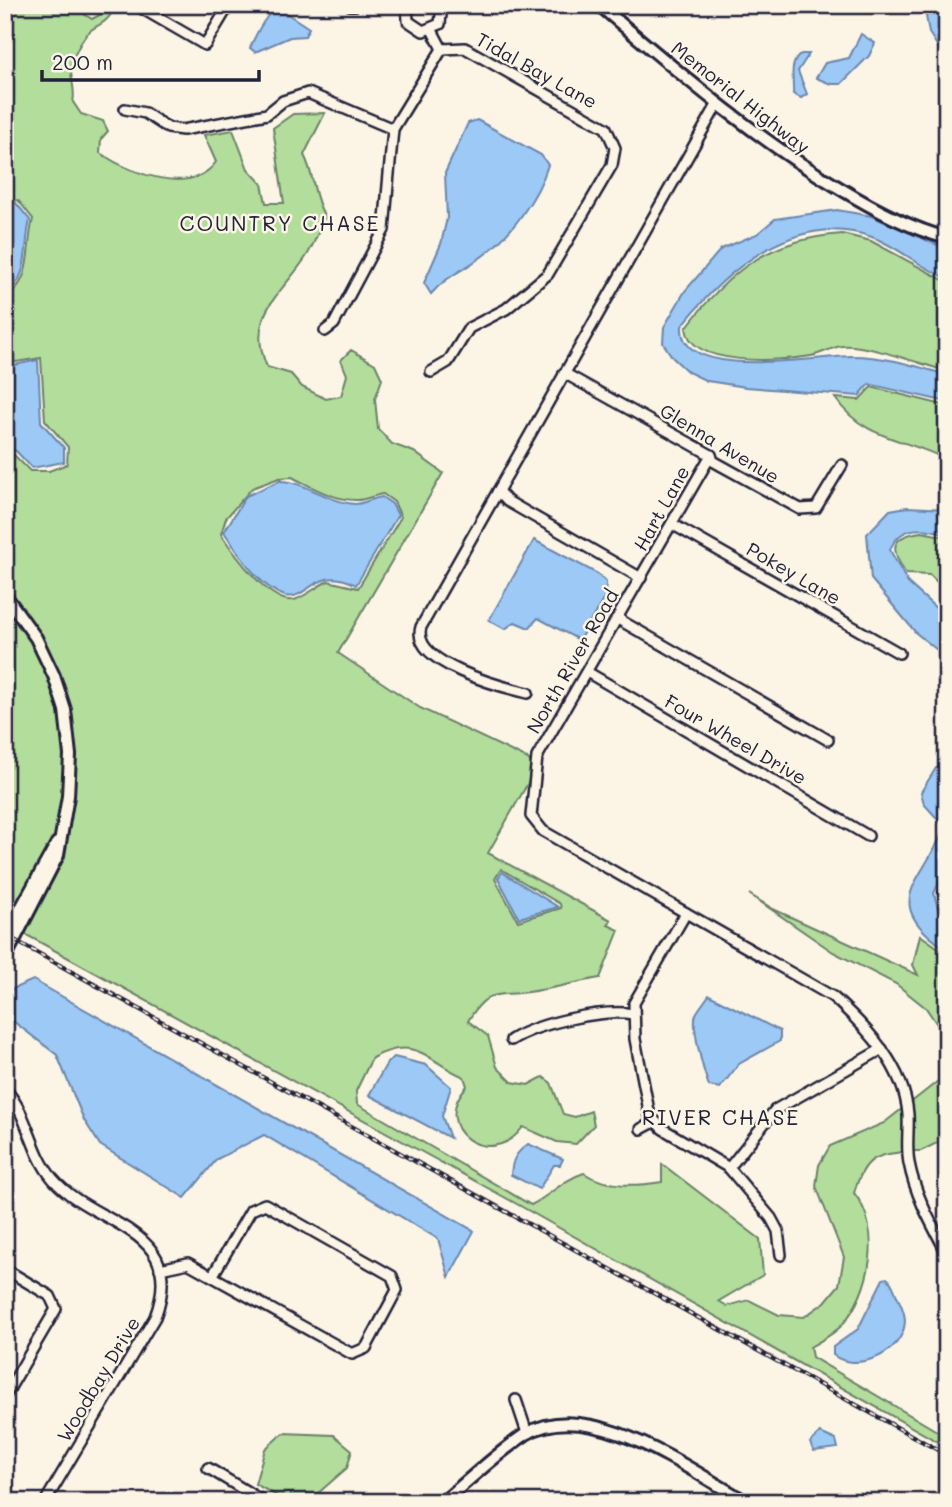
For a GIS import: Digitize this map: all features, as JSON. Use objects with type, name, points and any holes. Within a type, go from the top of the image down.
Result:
[{"type":"street","points":[[136,5],[205,44],[229,5]]},
{"type":"street","points":[[407,5],[406,16],[411,26],[423,32],[432,30],[442,19],[442,5]]},
{"type":"street","name":"Memorial Highway","points":[[599,5],[717,105],[785,156],[898,220],[945,238]]},
{"type":"street","points":[[325,331],[334,324],[384,230],[393,129],[442,49],[432,30]]},
{"type":"street","name":"Tidal Bay Lane","points":[[431,372],[448,362],[469,328],[506,309],[548,274],[612,166],[615,148],[606,128],[484,56],[465,48],[442,49]]},
{"type":"street","points":[[125,109],[145,113],[168,128],[183,130],[267,114],[283,101],[308,93],[393,129]]},
{"type":"street","points":[[528,692],[472,677],[425,650],[419,639],[421,627],[717,105]]},
{"type":"street","name":"Glenna Avenue","points":[[564,373],[711,455],[713,461],[805,510],[816,508],[842,465]]},
{"type":"street","name":"Hart Lane","points":[[641,578],[711,455]]},
{"type":"street","name":"North River Road","points":[[498,491],[507,501],[641,578],[537,757],[531,816],[543,831],[833,997],[882,1049],[895,1072],[908,1111],[909,1162],[916,1187],[947,1253]]},
{"type":"street","name":"Pokey Lane","points":[[672,524],[899,653]]},
{"type":"street","points":[[5,595],[27,622],[47,657],[65,710],[69,774],[64,821],[57,843],[5,937]]},
{"type":"street","points":[[618,619],[828,740]]},
{"type":"street","name":"Four Wheel Drive","points":[[586,672],[868,836]]},
{"type":"street","points":[[5,958],[45,884],[58,855],[57,843]]},
{"type":"street","points":[[686,913],[640,989],[633,1014],[647,1104],[654,1122],[729,1168],[772,1219],[778,1231],[781,1255]]},
{"type":"street","points":[[511,1040],[526,1030],[617,1012],[633,1014]]},
{"type":"street","points":[[729,1168],[775,1110],[882,1049]]},
{"type":"street","points":[[5,1089],[23,1114],[41,1161],[55,1181],[139,1236],[151,1249],[160,1269],[188,1264],[213,1275],[352,1354],[366,1348],[397,1290],[392,1276],[265,1204],[251,1210],[213,1275]]},
{"type":"street","points":[[641,1129],[654,1122]]},
{"type":"street","points":[[5,1269],[50,1296],[56,1309],[5,1396]]},
{"type":"street","name":"Woodbay Drive","points":[[45,1502],[155,1317],[162,1295],[160,1269]]},
{"type":"street","points":[[516,1400],[527,1433]]},
{"type":"street","points":[[443,1502],[527,1433],[550,1425],[581,1422],[607,1428],[747,1502]]},
{"type":"street","points":[[208,1468],[264,1502]]},
{"type":"green space","points":[[5,5],[89,5],[84,14],[92,19],[105,12],[112,13],[88,33],[75,54],[71,70],[73,102],[81,114],[103,121],[108,131],[101,139],[100,153],[143,174],[176,180],[192,178],[205,172],[216,162],[204,135],[233,130],[248,169],[262,184],[266,203],[284,203],[273,128],[293,114],[325,113],[304,155],[325,217],[309,252],[263,319],[261,349],[267,367],[291,374],[302,387],[326,399],[341,396],[347,375],[341,360],[351,350],[375,364],[382,379],[375,399],[378,429],[392,444],[414,452],[443,473],[338,653],[420,708],[528,759],[533,765],[532,776],[488,853],[611,920],[608,925],[619,930],[600,978],[537,991],[494,996],[481,1003],[468,1021],[488,1036],[497,1067],[512,1082],[528,1085],[543,1077],[551,1083],[563,1114],[575,1117],[591,1111],[594,1125],[576,1144],[557,1142],[523,1127],[510,1140],[495,1145],[480,1145],[468,1139],[459,1129],[455,1116],[457,1102],[467,1086],[464,1077],[411,1049],[388,1051],[372,1058],[356,1091],[357,1104],[531,1205],[584,1173],[611,1183],[632,1185],[662,1182],[662,1164],[760,1239],[763,1275],[719,1301],[727,1306],[749,1300],[779,1315],[804,1317],[825,1302],[839,1285],[844,1257],[816,1186],[819,1165],[830,1146],[884,1123],[903,1108],[905,1152],[884,1155],[870,1162],[861,1174],[854,1193],[863,1208],[871,1242],[870,1260],[860,1296],[842,1325],[810,1347],[812,1357],[947,1437],[947,1447],[515,1203],[23,933],[61,856],[72,797],[58,674],[30,620],[5,589],[5,453],[14,455],[30,471],[49,471],[67,464],[68,447],[45,420],[41,358],[16,362],[5,359],[5,299],[14,291],[24,273],[33,219],[18,200],[5,203]],"holes":[[[292,477],[339,498],[359,500],[383,494],[394,502],[401,517],[358,588],[328,581],[298,599],[284,599],[253,576],[221,534],[226,518],[252,488],[279,478]],[[501,869],[560,904],[561,908],[518,921],[495,879]]]},
{"type":"green space","points":[[842,234],[871,241],[947,282],[947,371],[852,346],[838,347],[811,356],[760,360],[720,356],[703,350],[691,341],[686,328],[718,290],[753,262],[793,243]]},
{"type":"green space","points":[[871,387],[947,406],[947,460],[873,431],[847,412],[835,398],[859,400]]},
{"type":"green space","points":[[922,532],[947,537],[947,592],[930,575],[906,574],[897,557],[895,551],[898,540]]},
{"type":"green space","points":[[5,602],[24,627],[51,683],[60,713],[66,775],[63,806],[54,838],[5,930]]},
{"type":"green space","points":[[947,872],[947,910],[938,893]]},
{"type":"green space","points":[[749,894],[773,909],[918,975],[913,965],[920,935],[947,954],[947,1039],[926,1008],[896,984],[833,952]]},
{"type":"green space","points":[[947,1074],[947,1138],[921,1151],[912,1151],[909,1104]]},
{"type":"green space","points":[[283,1433],[334,1435],[352,1450],[347,1468],[308,1502],[281,1498],[255,1484],[265,1449]]},
{"type":"water","points":[[924,5],[947,5],[947,61],[929,33]]},
{"type":"water","points":[[277,7],[309,28],[305,36],[290,37],[255,52],[250,48],[255,37]]},
{"type":"water","points":[[861,34],[875,43],[869,56],[841,84],[831,84],[816,78],[825,63],[849,58]]},
{"type":"water","points":[[801,54],[809,54],[798,71],[807,94],[801,98],[793,94],[792,72],[794,62]]},
{"type":"water","points":[[477,120],[541,155],[548,165],[538,190],[504,237],[431,294],[424,283],[441,244],[447,218],[445,173],[468,123]]},
{"type":"water","points":[[16,203],[30,220],[25,261],[19,279],[5,295],[5,207]]},
{"type":"water","points":[[837,210],[871,216],[947,249],[947,278],[872,237],[844,231],[816,232],[765,250],[719,285],[682,326],[687,344],[702,355],[725,361],[783,362],[852,356],[900,362],[947,375],[947,402],[869,384],[859,396],[746,387],[707,381],[688,372],[673,358],[663,343],[664,327],[685,291],[721,249],[757,234],[775,219]]},
{"type":"water","points":[[38,360],[41,422],[64,448],[64,462],[32,468],[16,451],[5,449],[5,363],[15,365]]},
{"type":"water","points":[[279,481],[297,484],[345,502],[358,504],[382,497],[392,504],[398,515],[356,585],[343,579],[332,578],[314,584],[300,594],[285,596],[275,592],[258,578],[243,559],[224,532],[246,496]]},
{"type":"water","points":[[907,507],[947,509],[947,534],[914,530],[900,536],[890,550],[908,583],[947,618],[947,658],[916,633],[871,579],[867,534],[890,510]]},
{"type":"water","points":[[534,540],[598,574],[606,582],[606,595],[579,640],[538,618],[529,628],[515,622],[505,629],[489,620]]},
{"type":"water","points":[[947,764],[947,867],[934,893],[938,909],[947,918],[947,950],[914,919],[910,905],[911,892],[917,878],[945,827],[924,804],[921,792],[936,768]]},
{"type":"water","points":[[502,872],[558,907],[519,918],[498,878]]},
{"type":"water","points":[[33,980],[474,1231],[449,1277],[438,1239],[264,1135],[217,1159],[185,1198],[100,1145],[84,1120],[57,1055],[5,1012],[10,990]]},
{"type":"water","points":[[709,995],[780,1031],[780,1041],[739,1064],[720,1088],[709,1086],[695,1029],[696,1014]]},
{"type":"water","points":[[394,1057],[426,1065],[451,1087],[442,1116],[450,1138],[369,1095],[387,1063]]},
{"type":"water","points":[[528,1144],[563,1159],[560,1165],[554,1165],[539,1189],[511,1175],[515,1157]]},
{"type":"water","points":[[887,1278],[893,1286],[904,1316],[905,1324],[900,1338],[884,1353],[863,1361],[842,1360],[833,1355],[833,1347],[858,1329],[883,1279]]},
{"type":"water","points":[[820,1433],[836,1440],[838,1448],[814,1451],[810,1443]]},
{"type":"railway","points":[[5,935],[947,1455]]},
{"type":"district","name":"COUNTRY CHASE","points":[[280,222]]},
{"type":"district","name":"RIVER CHASE","points":[[721,1116]]}]
